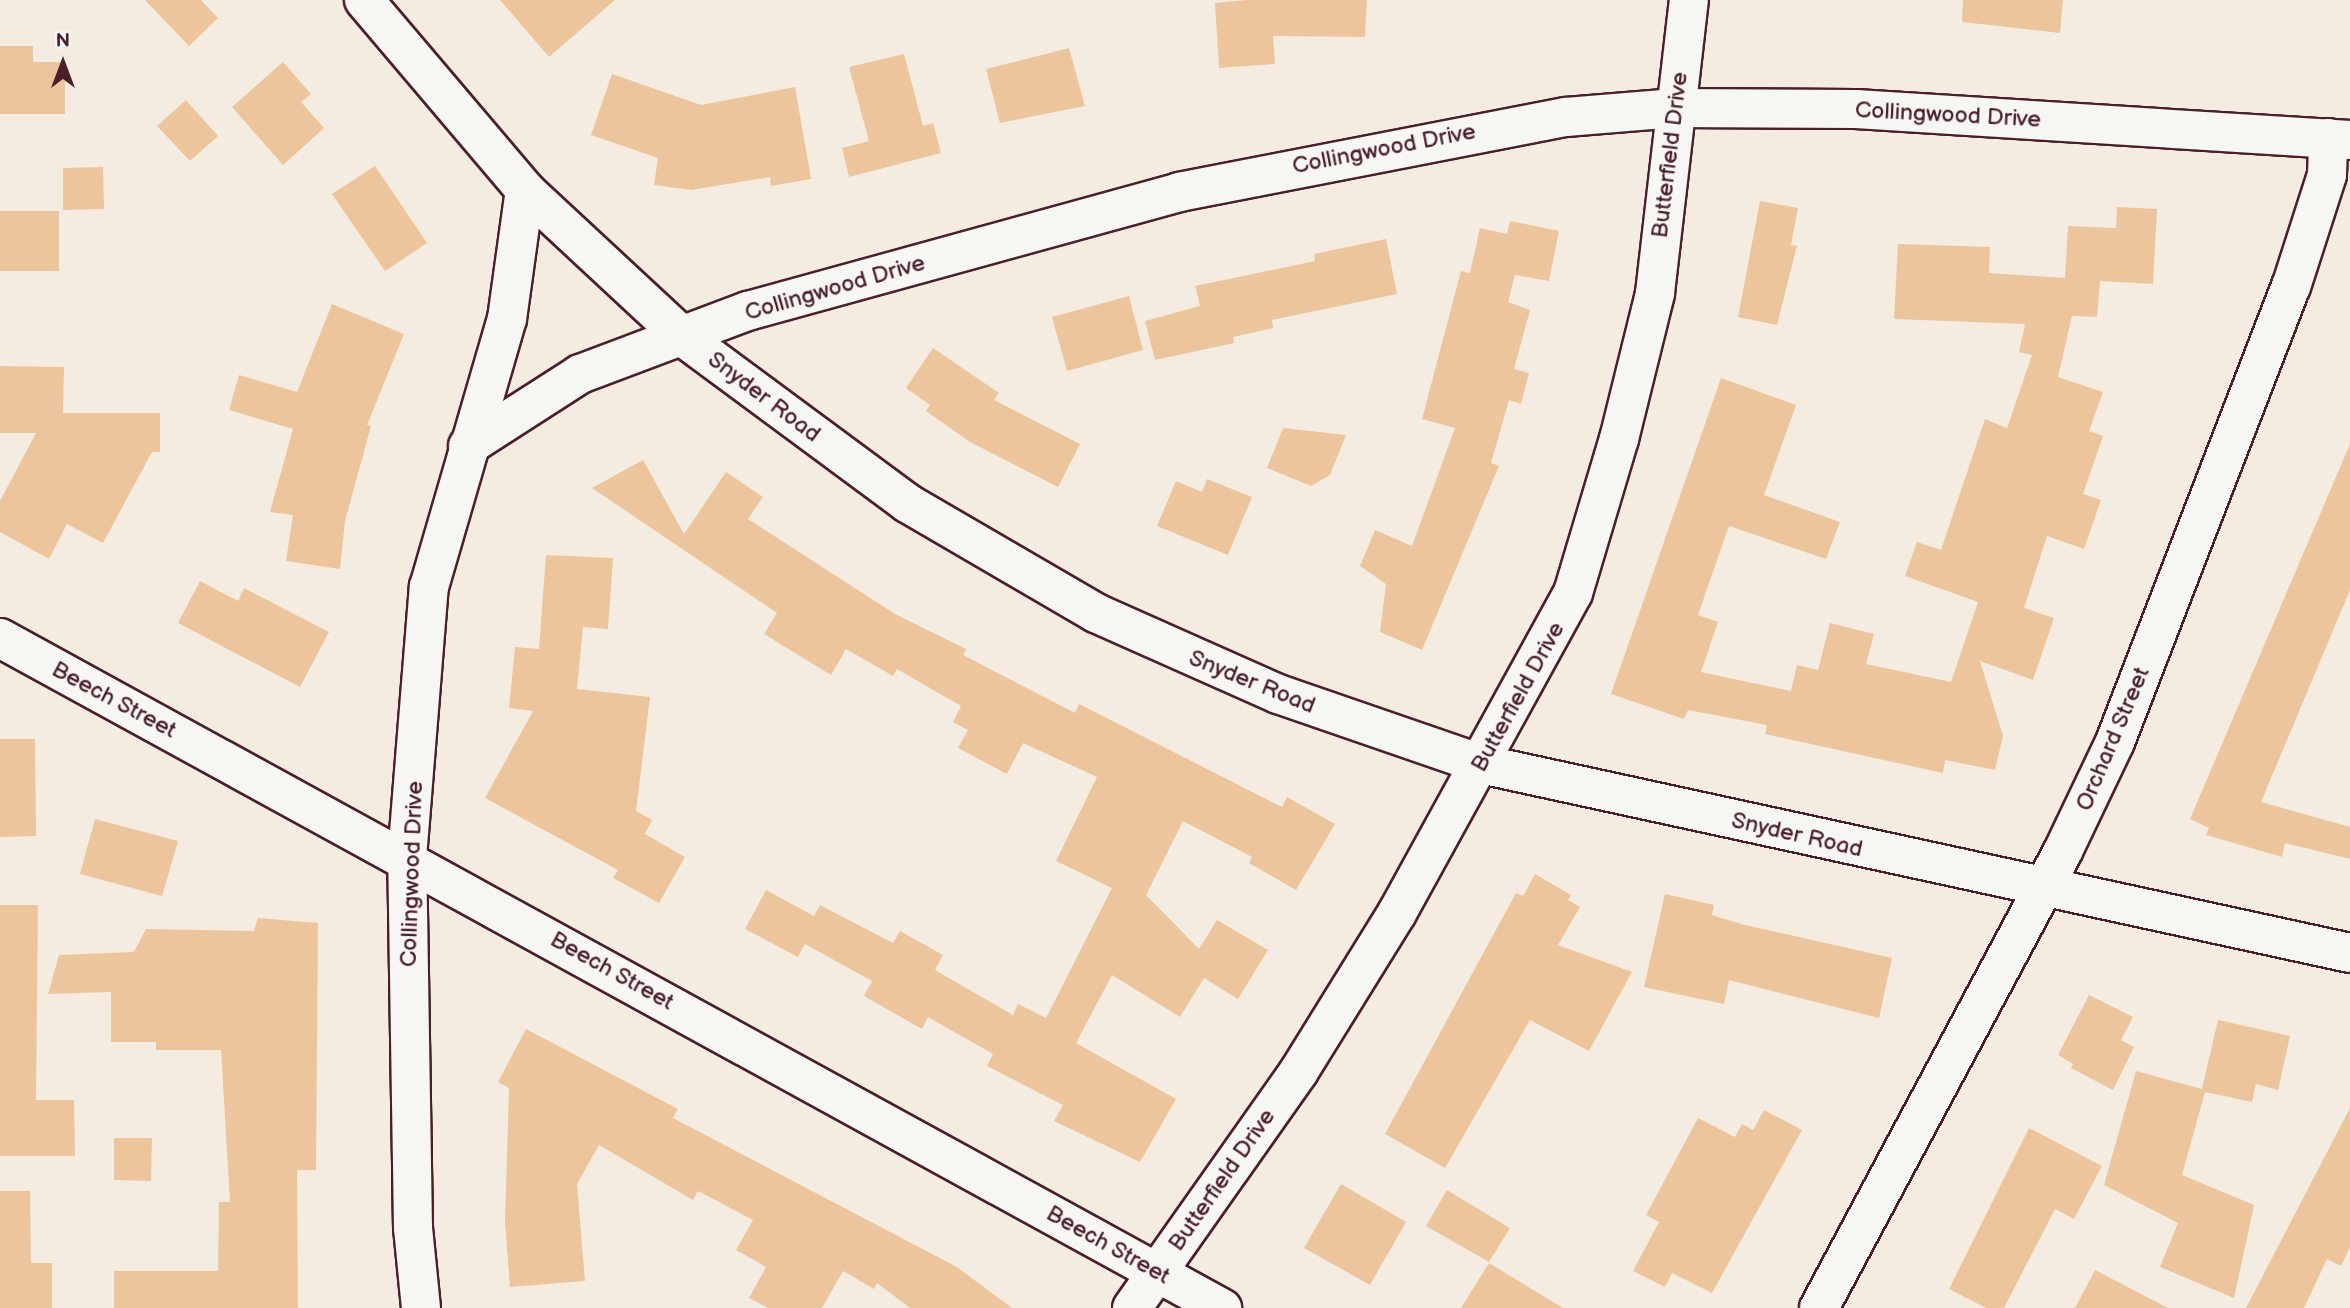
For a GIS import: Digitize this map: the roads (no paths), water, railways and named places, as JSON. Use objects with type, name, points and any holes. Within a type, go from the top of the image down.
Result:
[{"type":"street","name":"Snyder Road","points":[[364,0],[525,190],[683,337],[907,503],[1096,613],[1278,694],[1481,764],[2041,889],[2350,953]]},
{"type":"street","name":"Butterfield Drive","points":[[1132,1308],[1298,1071],[1481,764],[1573,593],[1619,439],[1654,293],[1689,0]]},
{"type":"street","name":"Collingwood Drive","points":[[468,446],[580,374],[748,311],[1221,182],[1553,119],[1675,108],[1905,111],[2339,139]]},
{"type":"street","name":"Orchard Street","points":[[1819,1308],[2041,889],[2115,742],[2257,377],[2339,139]]},
{"type":"street","name":"Collingwood Drive","points":[[421,1308],[413,1228],[407,858],[429,587],[507,319],[525,190]]},
{"type":"street","name":"Beech Street","points":[[0,638],[407,858],[1222,1308]]}]
